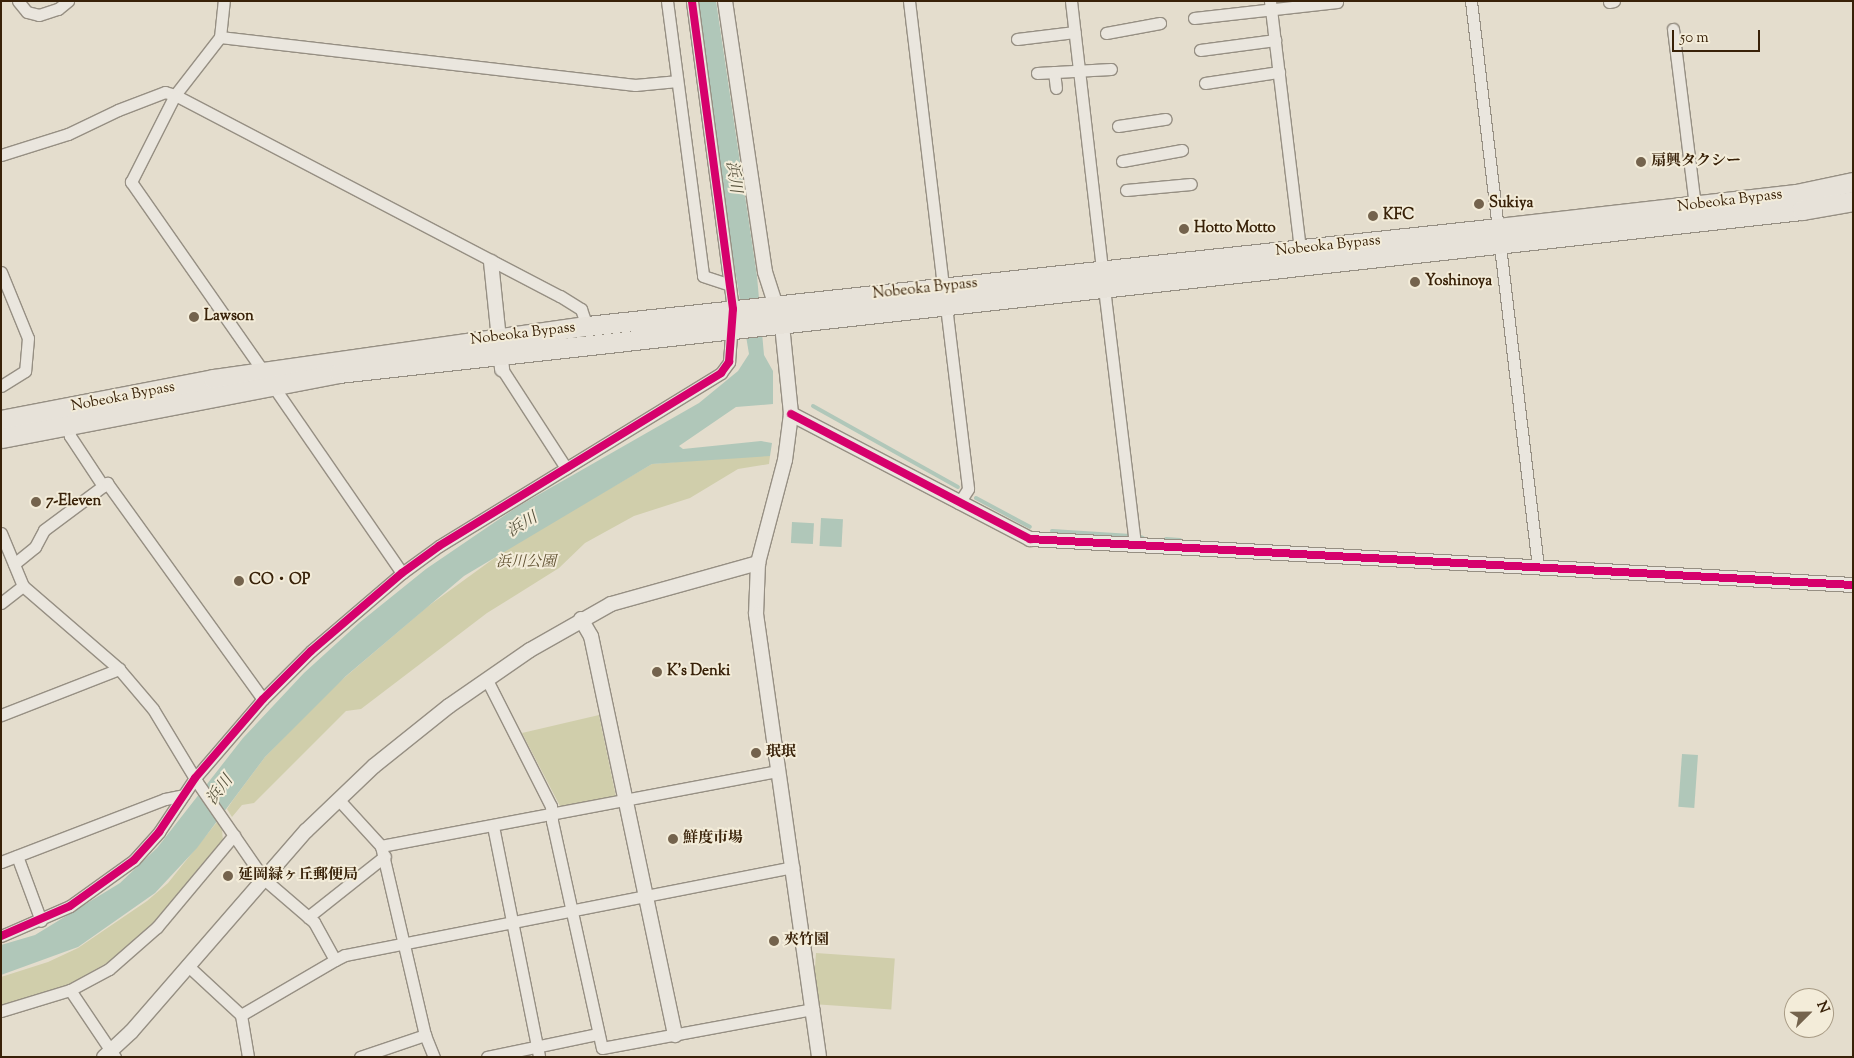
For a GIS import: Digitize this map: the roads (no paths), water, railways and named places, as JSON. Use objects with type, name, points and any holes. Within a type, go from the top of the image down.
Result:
[{"type":"highway","name":"Nobeoka Bypass","points":[[501,354],[588,326],[943,287],[1103,279],[1498,236],[1695,205],[1796,194],[1853,182]]},
{"type":"highway","name":"Nobeoka Bypass","points":[[1,420],[268,378],[737,330],[946,306],[1103,279],[1300,249],[1498,236],[1802,210],[1853,201]]},
{"type":"highway","name":"Nobeoka Bypass","points":[[1,438],[268,378]]},
{"type":"street","points":[[18,1],[27,12],[39,15],[72,3]]},
{"type":"street","points":[[224,1],[220,37],[175,95],[131,182],[402,573]]},
{"type":"street","points":[[667,1],[703,276],[730,285]]},
{"type":"street","points":[[1,936],[42,921],[101,885],[134,860],[159,832],[184,795],[263,699],[311,651],[402,573],[566,468],[721,373],[729,362],[737,330],[692,1]]},
{"type":"street","points":[[725,1],[769,305],[792,414],[785,460],[758,563],[756,614],[819,1057]]},
{"type":"street","points":[[909,1],[943,287]]},
{"type":"street","points":[[1071,1],[1135,544]]},
{"type":"street","points":[[1471,1],[1538,567]]},
{"type":"street","points":[[1609,2],[1614,1]]},
{"type":"street","points":[[1194,18],[1270,5],[1337,2]]},
{"type":"street","points":[[1270,5],[1300,249]]},
{"type":"street","points":[[1106,33],[1160,23]]},
{"type":"street","points":[[1674,29],[1695,205]]},
{"type":"street","points":[[1017,38],[1075,32]]},
{"type":"street","points":[[220,37],[635,85],[677,81]]},
{"type":"street","points":[[1200,50],[1275,40]]},
{"type":"street","points":[[1037,73],[1110,69]]},
{"type":"street","points":[[1054,72],[1056,88]]},
{"type":"street","points":[[1205,83],[1279,72]]},
{"type":"street","points":[[1,156],[68,134],[118,110],[165,92],[175,95],[581,309],[588,326]]},
{"type":"street","points":[[1118,126],[1165,119]]},
{"type":"street","points":[[1122,161],[1182,150]]},
{"type":"street","points":[[1126,190],[1191,184]]},
{"type":"street","points":[[491,262],[501,354],[566,468]]},
{"type":"street","points":[[1,272],[28,338],[25,371],[1,386]]},
{"type":"street","points":[[946,306],[968,489],[959,503]]},
{"type":"street","points":[[792,414],[1030,539],[1853,584]]},
{"type":"street","points":[[68,424],[70,436],[103,486]]},
{"type":"street","points":[[14,564],[35,547],[44,530],[107,483],[263,699]]},
{"type":"street","points":[[1,533],[23,586],[119,669],[154,709],[196,780],[264,879],[314,922],[335,960]]},
{"type":"street","points":[[70,990],[110,1055],[264,879],[338,799],[406,740],[487,680],[581,619],[642,593],[758,563]]},
{"type":"street","points":[[1,603],[23,586]]},
{"type":"street","points":[[581,619],[591,636],[675,1035]]},
{"type":"street","points":[[1,715],[119,669]]},
{"type":"street","points":[[487,680],[553,814],[571,912],[597,1034],[603,1052],[675,1035],[813,1009]]},
{"type":"street","points":[[308,917],[383,851],[493,826],[778,771]]},
{"type":"street","points":[[1,862],[165,799],[184,795]]},
{"type":"street","points":[[338,799],[383,851],[406,943],[425,1035],[434,1057]]},
{"type":"street","points":[[493,826],[510,921],[537,1051]]},
{"type":"street","points":[[1,1011],[70,990],[109,969],[157,926],[234,835]]},
{"type":"street","points":[[17,856],[42,921]]},
{"type":"street","points":[[241,1015],[345,955],[792,867]]},
{"type":"street","points":[[188,965],[241,1015],[248,1057]]},
{"type":"street","points":[[487,1057],[537,1051],[597,1034]]},
{"type":"street","points":[[360,1057],[425,1035]]},
{"type":"water","name":"浜川","points":[[696,1],[716,1],[757,276],[764,355],[773,371],[773,404],[736,407],[679,446],[683,449],[761,441],[772,443],[770,456],[652,464],[464,576],[346,676],[265,757],[197,848],[155,893],[78,947],[1,975],[1,945],[35,935],[120,883],[157,848],[243,738],[304,673],[359,623],[426,569],[517,507],[699,403],[738,371],[749,354],[719,174]]},
{"type":"water","points":[[821,518],[843,519],[842,547],[820,546]]},
{"type":"water","points":[[792,522],[814,523],[813,544],[791,543]]},
{"type":"water","points":[[1682,754],[1698,755],[1694,808],[1678,807]]},
{"type":"waterway","points":[[813,406],[958,487]]},
{"type":"waterway","points":[[976,498],[1030,527]]},
{"type":"waterway","points":[[1052,531],[1131,536]]},
{"type":"waterway","points":[[1166,539],[1180,540]]},
{"type":"place","name":"扇興タクシー","points":[[1641,162]]},
{"type":"place","name":"Sukiya","points":[[1479,204]]},
{"type":"place","name":"KFC","points":[[1373,216]]},
{"type":"place","name":"Hotto Motto","points":[[1184,229]]},
{"type":"place","name":"Yoshinoya","points":[[1415,282]]},
{"type":"place","name":"Lawson","points":[[194,317]]},
{"type":"place","name":"7-Eleven","points":[[36,502]]},
{"type":"place","name":"CO・OP","points":[[239,581]]},
{"type":"place","name":"K's Denki","points":[[657,672]]},
{"type":"place","name":"珉珉","points":[[756,753]]},
{"type":"place","name":"鮮度市場","points":[[673,839]]},
{"type":"place","name":"延岡緑ヶ丘郵便局","points":[[228,876]]},
{"type":"place","name":"夾竹園","points":[[774,941]]},
{"type":"park label","name":"浜川公園","points":[[526,563]]}]
